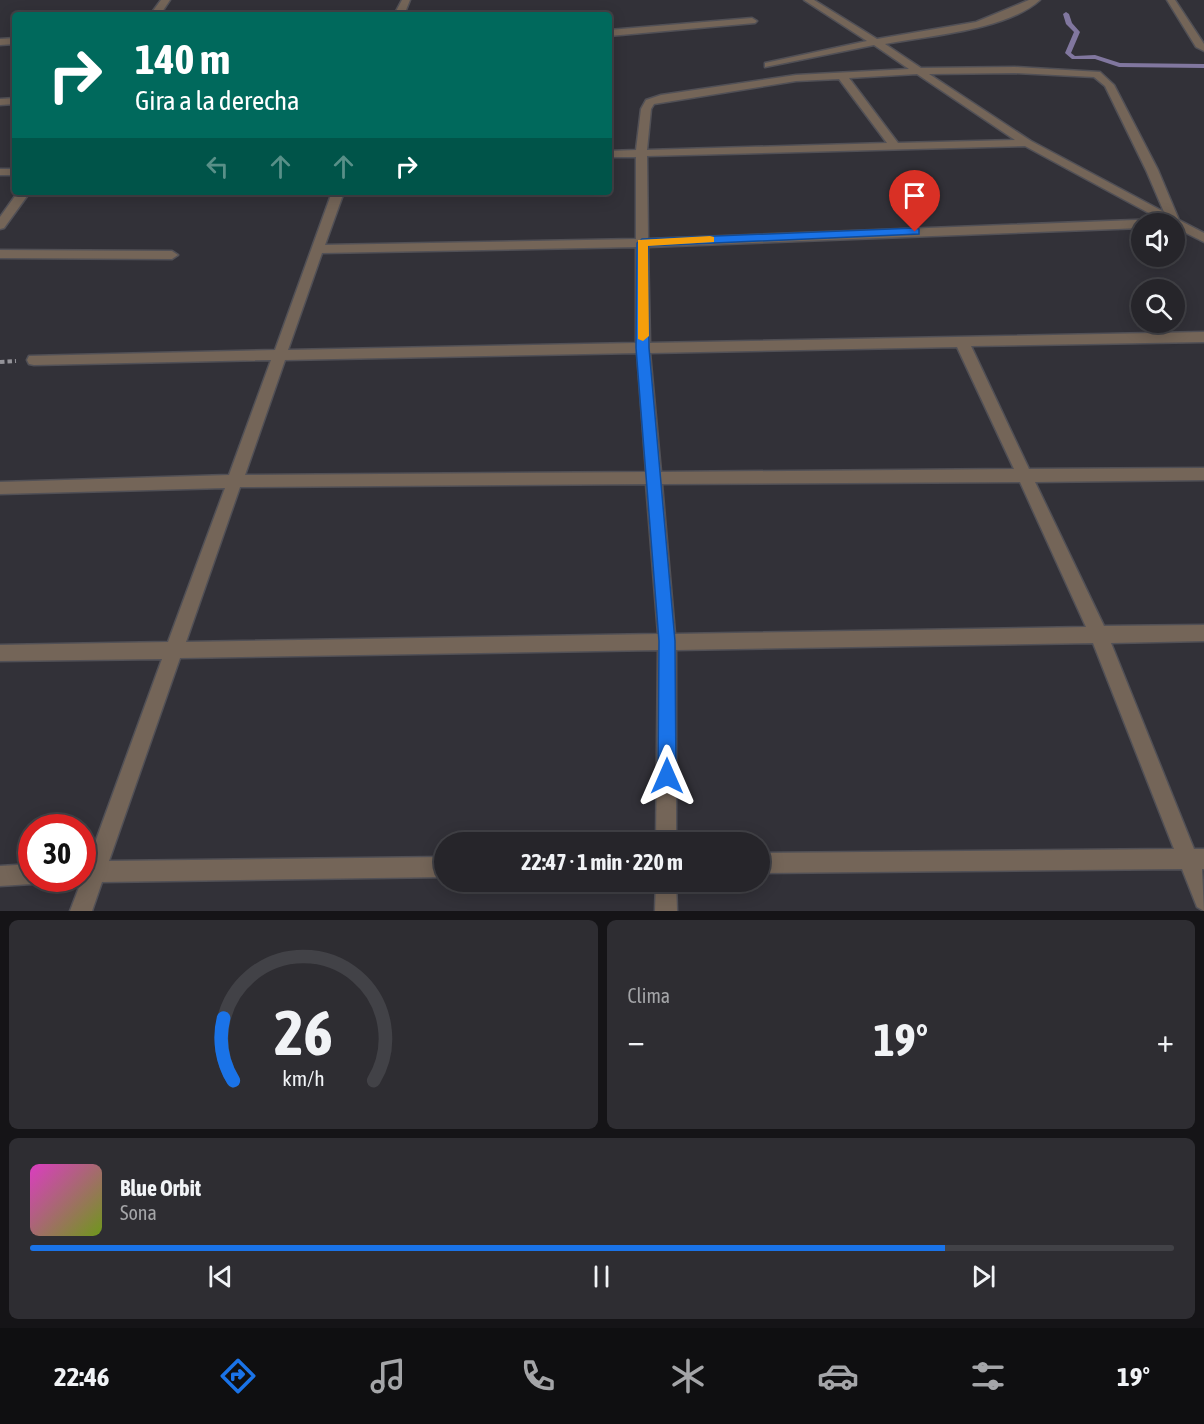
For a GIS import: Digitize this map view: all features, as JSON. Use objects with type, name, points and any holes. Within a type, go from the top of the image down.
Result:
[{"type":"street","points":[[808,0],[890,51],[1027,143],[1157,213]]},
{"type":"street","points":[[1010,0],[1032,3]]},
{"type":"street","points":[[1171,0],[1199,45],[1204,48]]},
{"type":"street","points":[[768,65],[875,42],[949,32],[988,22],[1032,3]]},
{"type":"street","points":[[612,33],[752,21]]},
{"type":"street","points":[[666,832],[667,641],[643,348],[641,153],[646,109],[650,102],[661,98],[796,78],[842,76],[915,68],[1097,74],[1109,85],[1152,170],[1170,213]]},
{"type":"street","points":[[842,76],[895,147]]},
{"type":"street","points":[[612,154],[1027,143]]},
{"type":"street","points":[[0,225],[22,195]]},
{"type":"street","points":[[96,853],[174,649],[318,243],[337,196]]},
{"type":"street","points":[[318,243],[642,243],[1131,224]]},
{"type":"street","points":[[1185,228],[1204,238]]},
{"type":"street","points":[[0,254],[172,255]]},
{"type":"street","points":[[34,360],[1204,337]]},
{"type":"street","points":[[962,342],[1099,635],[1196,859],[1204,900]]},
{"type":"street","points":[[0,488],[234,481],[1204,474]]},
{"type":"street","points":[[0,653],[1204,633]]},
{"type":"street","points":[[770,863],[1196,859]]},
{"type":"street","points":[[96,871],[434,867]]},
{"type":"street","points":[[0,876],[18,875]]},
{"type":"street","points":[[81,911],[85,892]]},
{"type":"street","points":[[666,892],[666,911]]},
{"type":"waterway","points":[[1066,14],[1069,24],[1077,32],[1068,53],[1074,58],[1095,57],[1119,65],[1204,66]]},
{"type":"slow traffic","points":[[643,336],[642,243],[710,240]]},
{"type":"route","points":[[667,776],[667,641],[643,348],[642,243],[915,232]]}]
